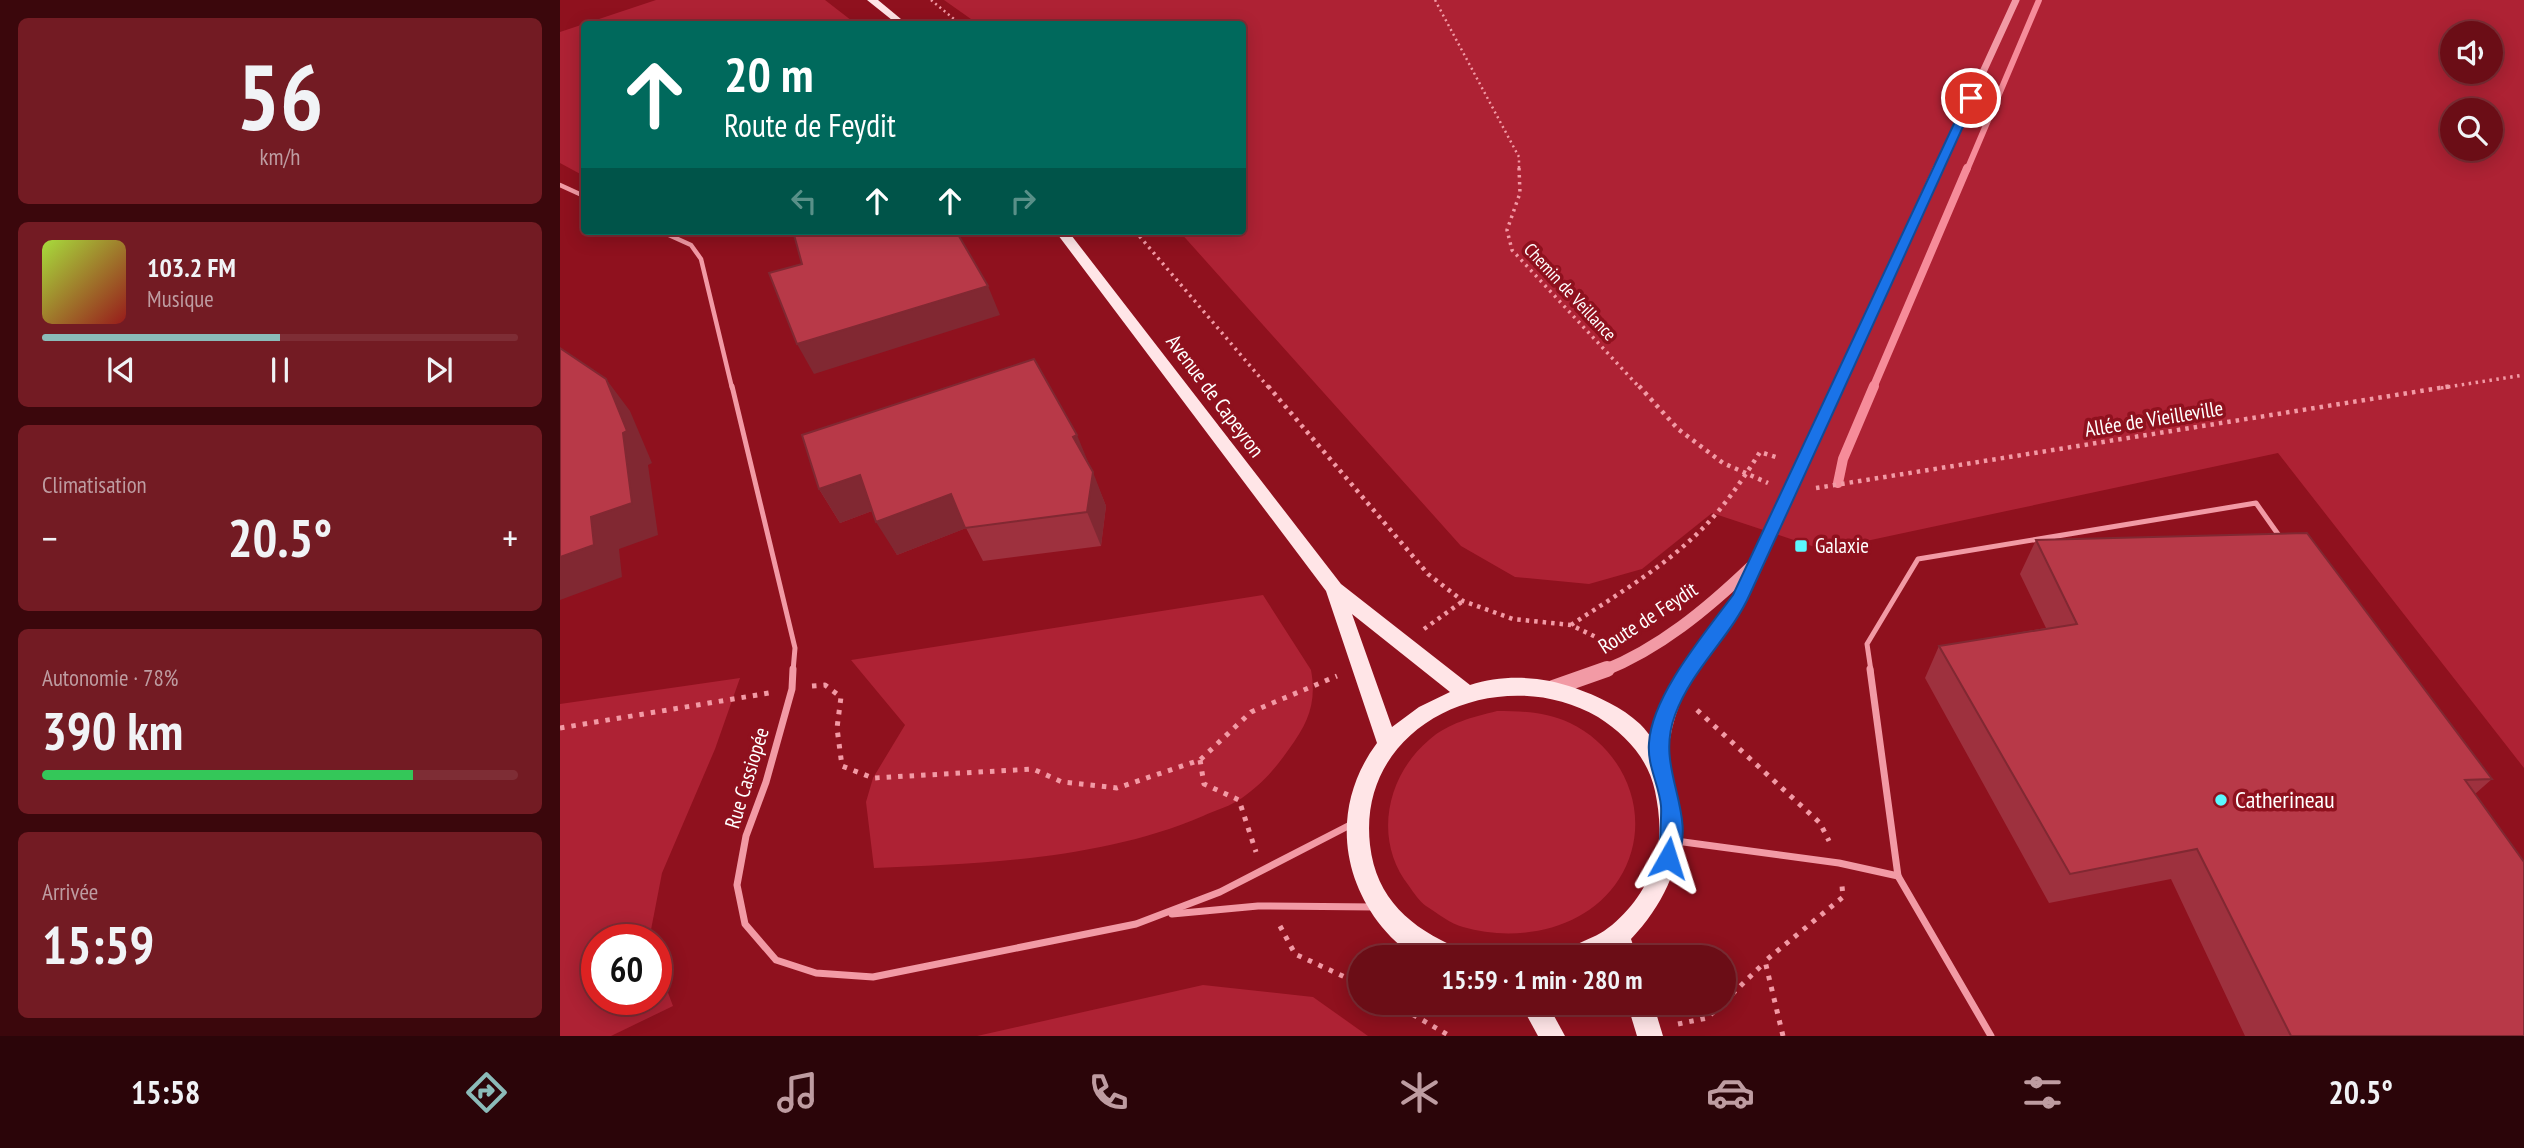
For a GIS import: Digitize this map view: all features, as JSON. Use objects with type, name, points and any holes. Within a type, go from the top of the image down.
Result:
[{"type":"main road","points":[[874,1],[898,21]]},
{"type":"main road","name":"Avenue de Capeyron","points":[[1064,235],[1334,589],[1466,692]]},
{"type":"main road","name":"Avenue de Capeyron","points":[[1334,589],[1388,744]]},
{"type":"main road","points":[[1423,945],[1416,942],[1381,907],[1361,866],[1356,822],[1365,780],[1388,744],[1423,712],[1466,692],[1504,686],[1553,688],[1596,704],[1633,731],[1660,767],[1671,803],[1672,840],[1664,875],[1623,945]]},
{"type":"main road","points":[[1540,1015],[1552,1036]]},
{"type":"main road","points":[[1644,1015],[1650,1036]]},
{"type":"street","name":"Route de Feydit","points":[[1660,767],[1658,741],[1676,691],[1702,649],[1730,615],[2016,0]]},
{"type":"street","name":"Route de Feydit","points":[[1553,688],[1594,676],[1630,659],[1709,605],[1754,564]]},
{"type":"lane","points":[[560,185],[581,195]]},
{"type":"lane","name":"Rue Cassiopée","points":[[668,235],[691,246],[701,259],[794,648],[792,689],[766,782],[746,836],[737,885],[746,925],[776,960],[816,973],[873,977],[1136,924],[1165,915]]},
{"type":"lane","points":[[1991,1036],[1898,876],[1867,644],[1918,559],[2256,503],[2288,548]]},
{"type":"lane","points":[[1165,915],[1265,871],[1356,822]]},
{"type":"lane","points":[[1672,840],[1839,863],[1898,876]]},
{"type":"lane","points":[[1165,915],[1258,906],[1381,907]]},
{"type":"path","points":[[931,0],[956,21]]},
{"type":"path","name":"Chemin de Veillance","points":[[1435,0],[1519,157],[1520,193],[1507,230],[1512,250],[1678,429],[1723,463],[1788,493]]},
{"type":"path","points":[[1138,235],[1428,574],[1464,601],[1513,619],[1571,625],[1621,650],[1630,659]]},
{"type":"path","name":"Allée de Vieilleville","points":[[1788,493],[2524,374]]},
{"type":"path","points":[[1571,625],[1684,545],[1702,529],[1760,452],[1801,466]]},
{"type":"path","points":[[1404,644],[1464,601]]},
{"type":"path","points":[[560,728],[825,685],[841,697],[837,728],[842,766],[873,778],[921,778],[1033,769],[1062,782],[1117,788],[1200,760],[1251,712],[1314,684],[1361,669]]},
{"type":"path","points":[[1676,691],[1820,823],[1839,863],[1843,897],[1765,961],[1736,990]]},
{"type":"path","points":[[1765,961],[1783,1036]]},
{"type":"path","points":[[1414,1015],[1450,1036]]},
{"type":"shaded area","points":[[656,0],[825,0],[852,21],[593,21]]},
{"type":"shaded area","points":[[944,0],[2524,0],[2524,768],[2278,453],[1824,550],[1712,513],[1642,569],[1589,584],[1515,577],[1461,546],[1183,235],[1246,235],[1246,21],[974,21]]},
{"type":"shaded area","points":[[581,25],[581,174],[560,163],[560,32]]},
{"type":"shaded area","points":[[1263,595],[1311,670],[1312,703],[1306,721],[1279,763],[1242,798],[1165,830],[1125,842],[1083,850],[999,861],[874,868],[866,802],[873,778],[905,725],[851,660]]},
{"type":"shaded area","points":[[740,678],[715,749],[662,873],[652,924],[581,924],[581,1015],[654,1015],[611,1036],[560,1036],[560,704]]},
{"type":"shaded area","points":[[1497,711],[1552,716],[1590,735],[1607,751],[1620,770],[1630,790],[1635,812],[1635,835],[1630,857],[1619,879],[1605,896],[1570,921],[1528,932],[1484,932],[1458,926],[1426,906],[1398,868],[1388,830],[1394,790],[1414,755],[1444,729]]},
{"type":"shaded area","points":[[1203,985],[1313,997],[1368,1036],[977,1036]]},
{"type":"building","points":[[794,235],[958,235],[988,286],[797,344],[769,273],[802,264]]},
{"type":"building","points":[[560,348],[606,379],[627,431],[623,433],[632,503],[591,517],[594,545],[560,557]]},
{"type":"building","points":[[1034,359],[1077,435],[1073,437],[1093,472],[1087,512],[965,528],[951,494],[876,522],[860,475],[819,489],[802,435]]},
{"type":"building","name":"Catherineau","points":[[2307,533],[2492,779],[2465,780],[2524,862],[2524,1036],[2291,1036],[2197,849],[2070,874],[1939,646],[2077,624],[2036,540]]},
{"type":"waterway","points":[[1967,170],[2039,0]]},
{"type":"waterway","points":[[1873,388],[1967,168]]},
{"type":"waterway","points":[[1838,483],[1843,459],[1874,386]]},
{"type":"place","name":"Galaxie","points":[[1801,546]]},
{"type":"place","name":"Catherineau","points":[[2221,800]]},
{"type":"route","points":[[1668,858],[1672,840],[1671,803],[1660,767],[1658,741],[1666,715],[1688,669],[1740,598],[1971,98]]}]
